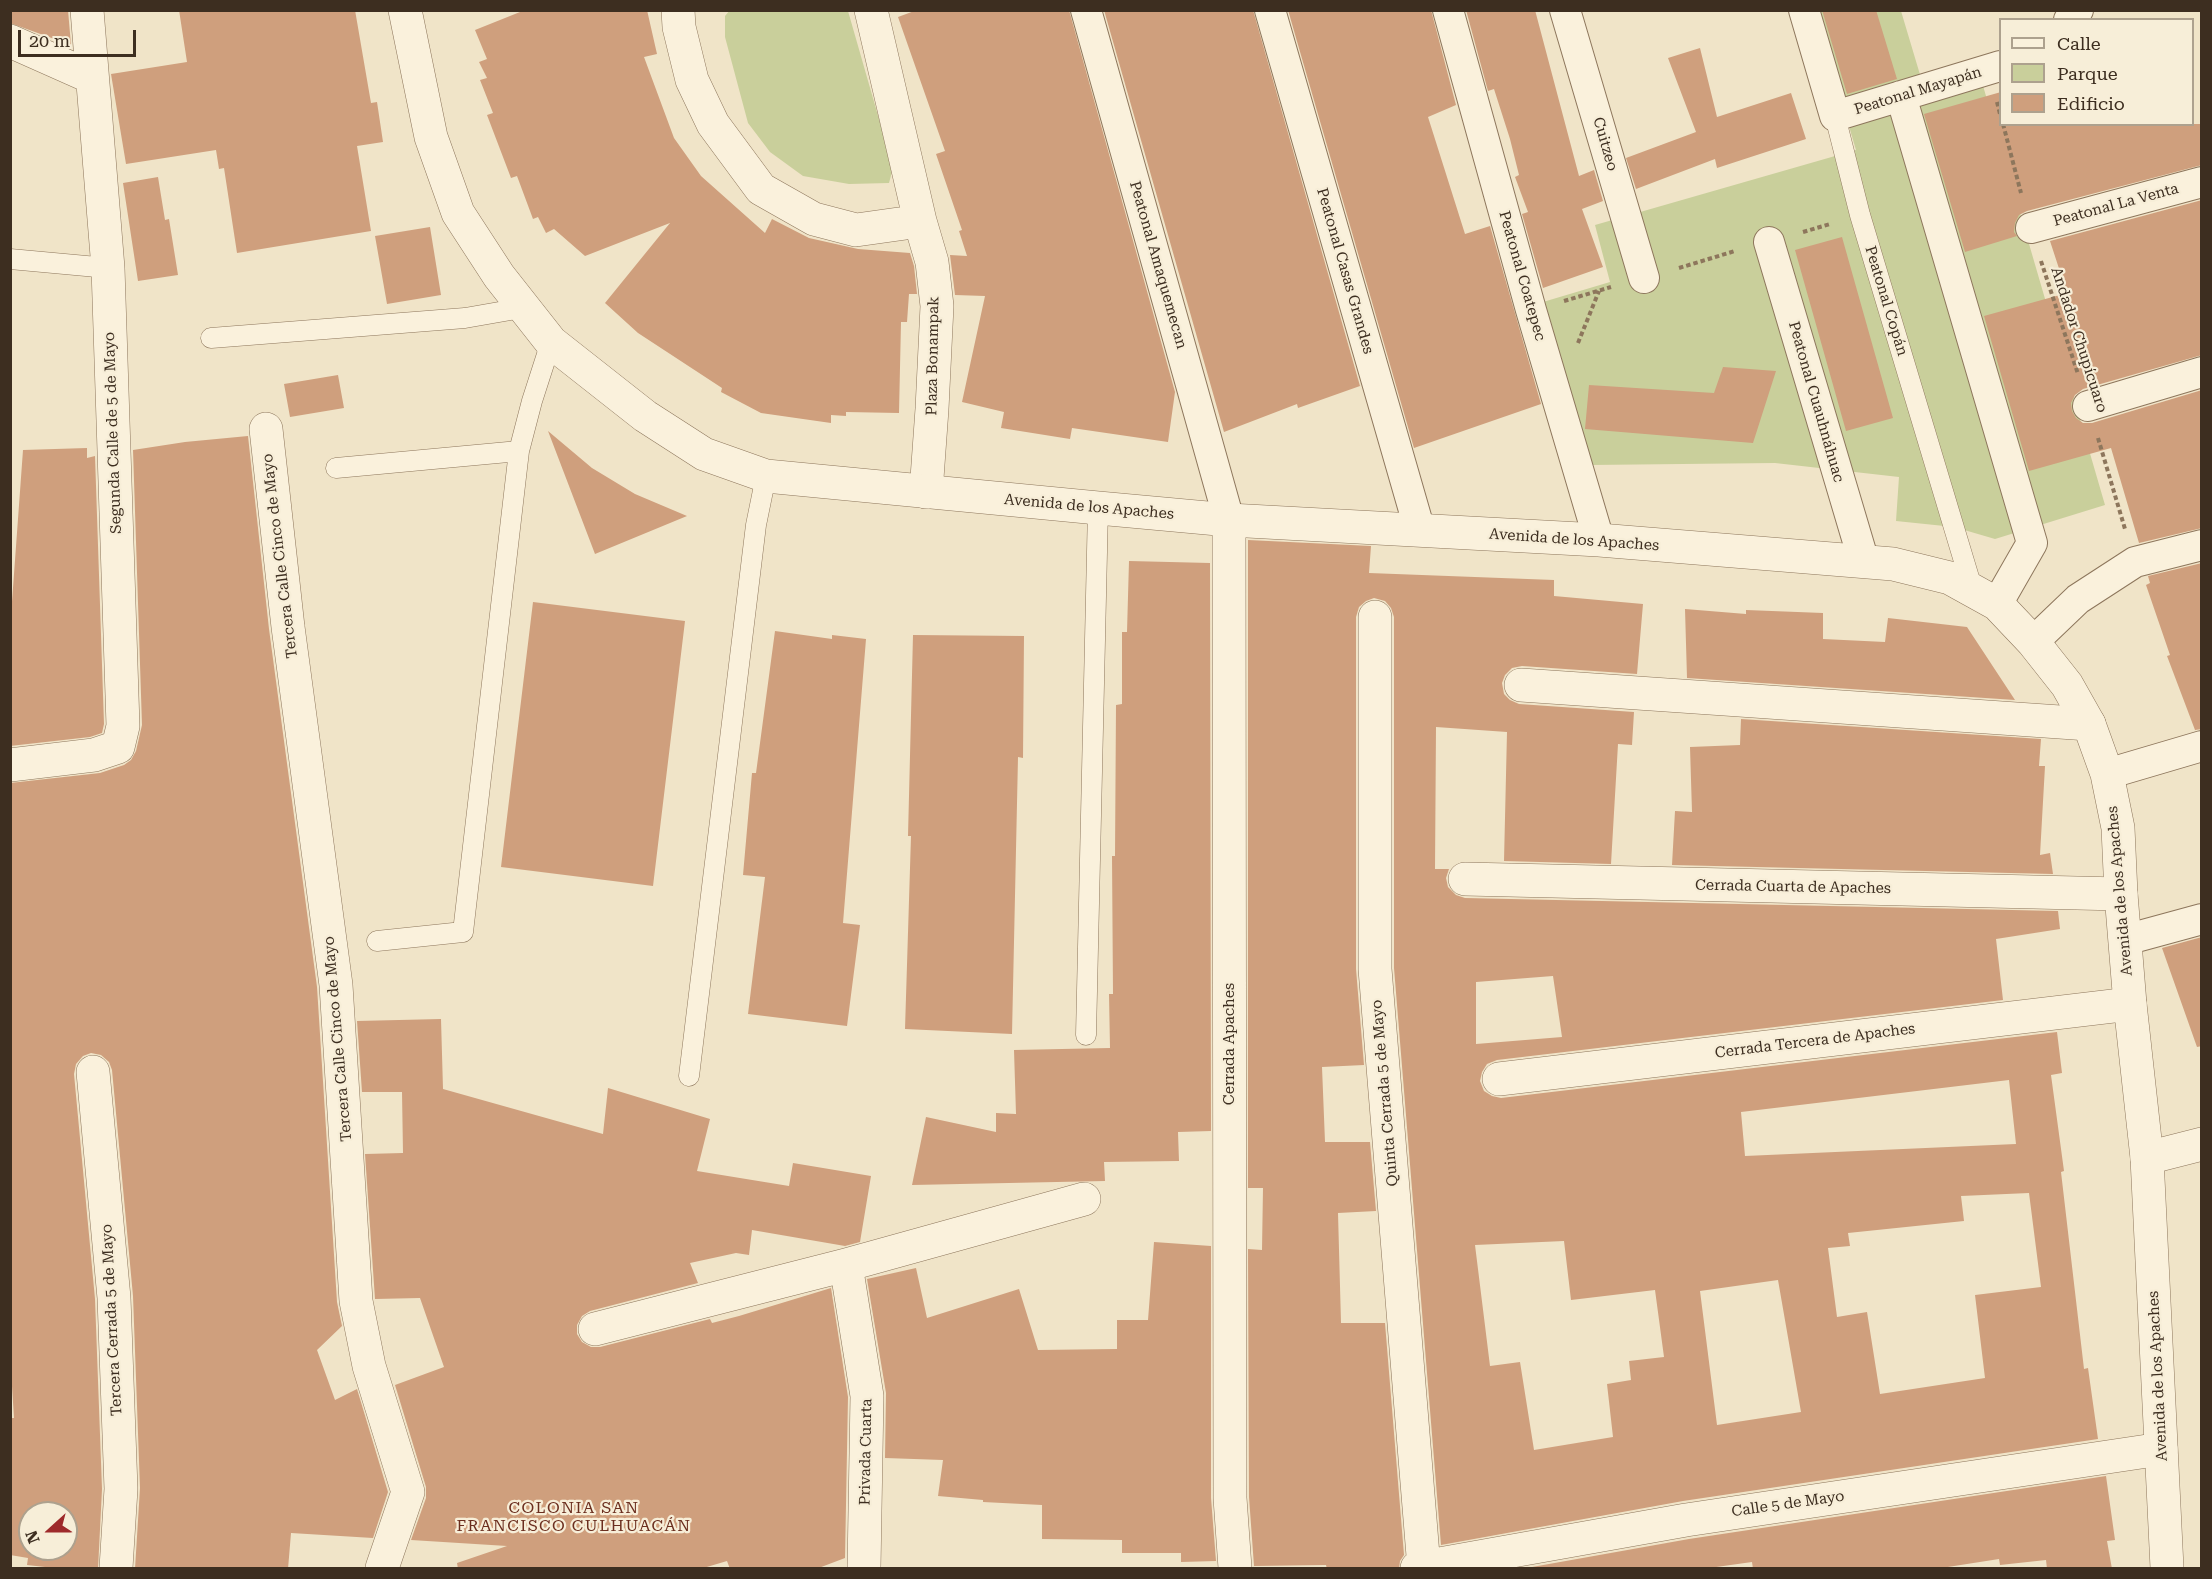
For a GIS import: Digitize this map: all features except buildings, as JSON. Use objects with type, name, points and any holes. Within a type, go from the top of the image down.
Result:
[{"type":"street","name":"Segunda Calle de 5 de Mayo","points":[[10,765],[94,755],[118,747],[123,726],[108,268],[87,10]]},
{"type":"street","name":"Avenida de los Apaches","points":[[405,10],[430,137],[458,213],[499,276],[551,342],[645,416],[704,454],[766,476],[1098,508],[1229,520],[1599,540],[1893,564],[1950,578],[1985,597],[2033,642],[2067,685],[2089,724],[2107,774],[2118,828],[2130,1004],[2147,1158],[2167,1569]]},
{"type":"street","points":[[678,10],[679,27],[692,80],[713,124],[761,189],[813,219],[856,230],[920,222]]},
{"type":"street","name":"Plaza Bonampak","points":[[872,10],[920,222],[932,262],[937,306],[926,492]]},
{"type":"street","name":"Peatonal Amaquemecan","points":[[1086,10],[1229,520]]},
{"type":"street","name":"Peatonal Casas Grandes","points":[[1270,10],[1420,531]]},
{"type":"street","name":"Peatonal Coatepec","points":[[1448,10],[1531,310],[1599,540]]},
{"type":"street","name":"Cuitzeo","points":[[1565,10],[1644,278]]},
{"type":"street","name":"Peatonal Copán","points":[[1804,10],[1835,116]]},
{"type":"street","points":[[10,41],[91,77]]},
{"type":"street","name":"Peatonal Mayapán","points":[[1835,116],[1999,67]]},
{"type":"street","points":[[1900,96],[2032,543],[1985,597]]},
{"type":"street","name":"Peatonal La Venta","points":[[2031,228],[2202,182]]},
{"type":"street","name":"Peatonal Cuauhnáhuac","points":[[1769,242],[1864,562]]},
{"type":"street","points":[[2088,406],[2202,372]]},
{"type":"street","name":"Tercera Calle Cinco de Mayo","points":[[266,429],[289,638],[336,985],[356,1301],[369,1366],[408,1492],[382,1569]]},
{"type":"street","name":"Cerrada Apaches","points":[[1229,520],[1230,1498],[1235,1569]]},
{"type":"street","points":[[2033,642],[2078,599],[2135,562],[2202,545]]},
{"type":"street","name":"Quinta Cerrada 5 de Mayo","points":[[1375,617],[1375,969],[1424,1568]]},
{"type":"street","points":[[1521,684],[2089,724]]},
{"type":"street","points":[[2107,774],[2202,746]]},
{"type":"street","name":"Cerrada Cuarta de Apaches","points":[[1465,879],[2121,894]]},
{"type":"street","points":[[2125,940],[2202,919]]},
{"type":"street","name":"Cerrada Tercera de Apaches","points":[[1499,1079],[2130,1004]]},
{"type":"street","name":"Tercera Cerrada 5 de Mayo","points":[[93,1072],[114,1298],[121,1489],[116,1569]]},
{"type":"street","points":[[2147,1158],[2202,1144]]},
{"type":"street","points":[[595,1329],[846,1265],[1084,1199]]},
{"type":"street","name":"Privada Cuarta","points":[[846,1265],[867,1396],[864,1569]]},
{"type":"street","name":"Calle 5 de Mayo","points":[[1417,1569],[1686,1520],[2161,1449]]},
{"type":"lane","name":"Peatonal Copán","points":[[1835,116],[1860,215],[1985,597]]},
{"type":"lane","points":[[10,259],[108,268]]},
{"type":"lane","points":[[211,338],[465,318],[522,308]]},
{"type":"lane","points":[[377,941],[463,932],[519,451],[532,400],[551,342]]},
{"type":"lane","points":[[336,468],[519,451]]},
{"type":"lane","points":[[689,1076],[755,537],[766,476]]},
{"type":"lane","points":[[1086,1035],[1098,508]]},
{"type":"path","name":"Andador Chupícuaro","points":[[2004,126],[2031,228],[2135,562]]},
{"type":"path","points":[[1531,310],[1860,215]]},
{"type":"green space","points":[[730,10],[848,11],[893,168],[889,183],[849,184],[803,176],[770,152],[748,123],[725,37],[725,16]]},
{"type":"green space","points":[[1815,11],[1901,11],[1924,88],[1979,72],[2105,505],[1995,539],[1954,527],[1896,521],[1899,477],[1775,463],[1590,465],[1543,302],[1610,282],[1595,225],[1856,150]]},
{"type":"district","name":"COLONIA SAN FRANCISCO CULHUACÁN","points":[[574,1517]]}]
